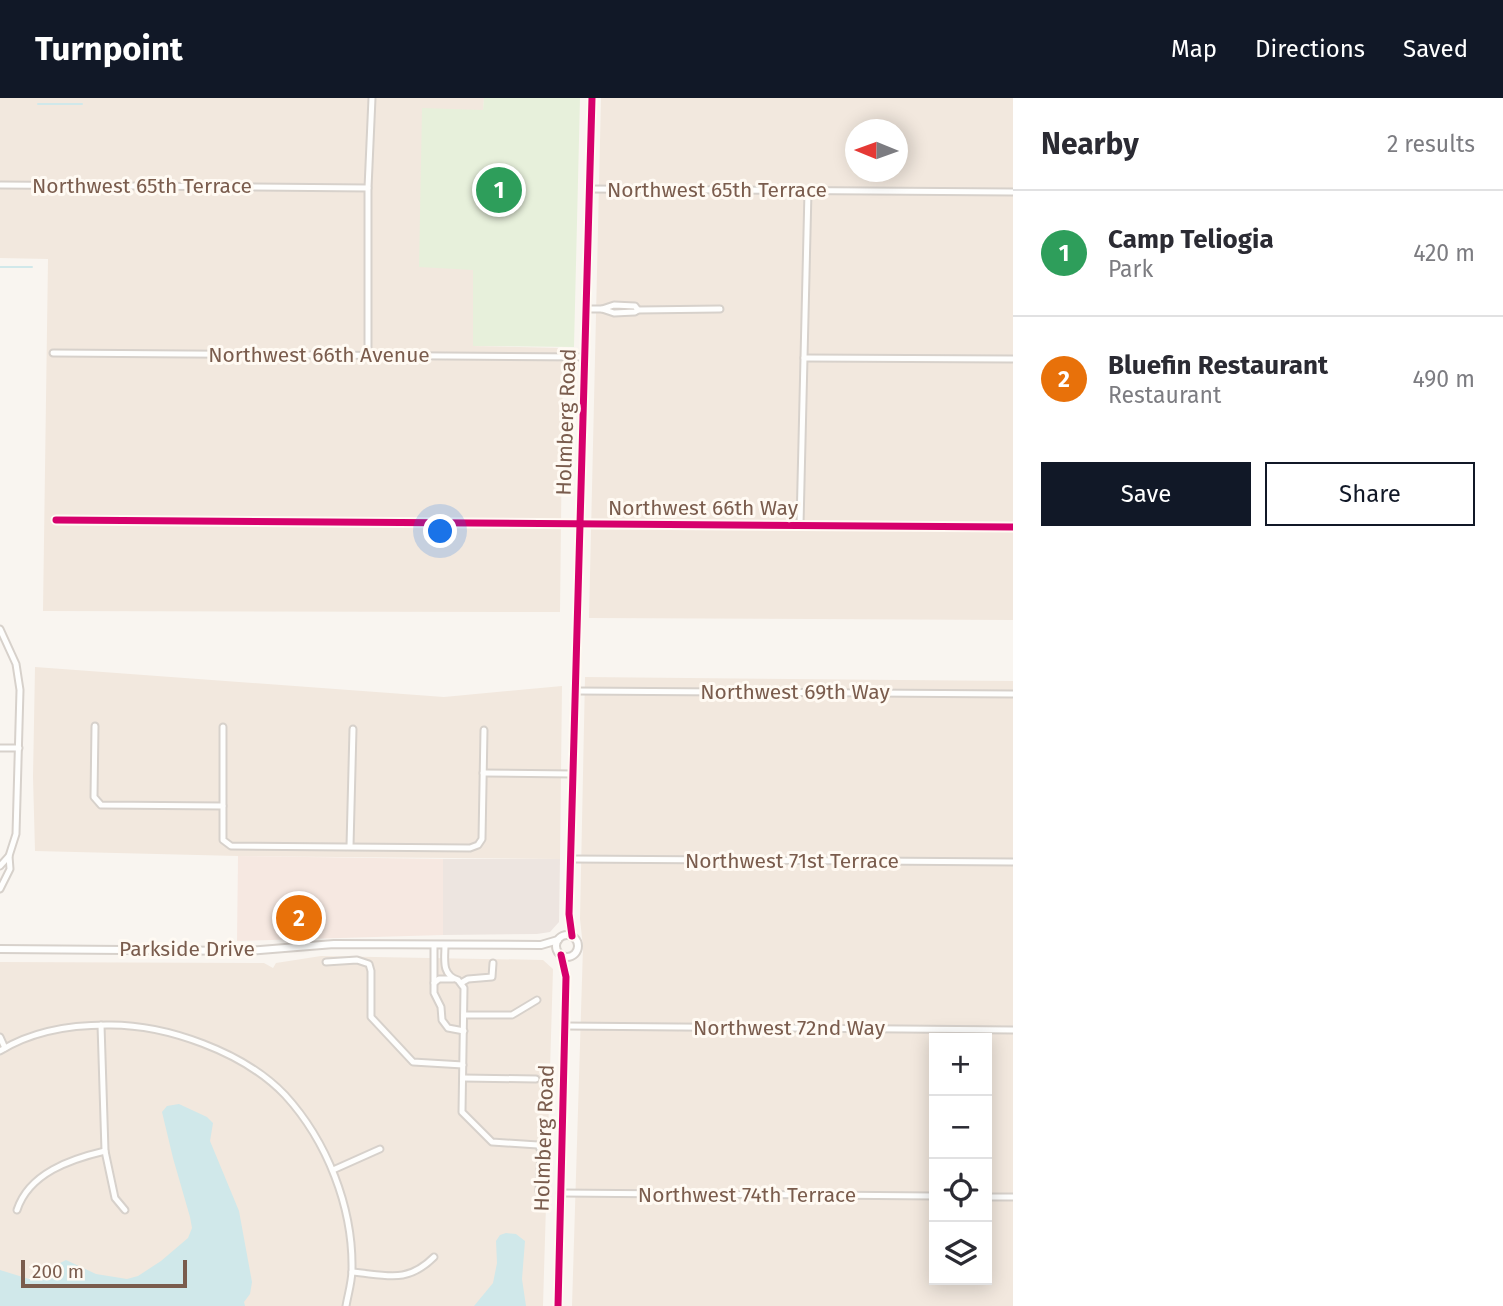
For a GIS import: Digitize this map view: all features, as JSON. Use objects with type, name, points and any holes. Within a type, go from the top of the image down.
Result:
[{"type":"street","points":[[368,355],[368,188],[372,98]]},
{"type":"street","name":"Holmberg Road","points":[[572,936],[569,914],[592,98]]},
{"type":"street","name":"Northwest 65th Terrace","points":[[0,185],[368,188]]},
{"type":"street","name":"Northwest 65th Terrace","points":[[589,189],[1013,192]]},
{"type":"street","points":[[800,525],[808,191]]},
{"type":"street","points":[[586,309],[620,313],[638,310],[720,309]]},
{"type":"street","name":"Northwest 66th Avenue","points":[[53,353],[585,357]]},
{"type":"street","points":[[804,358],[1013,359]]},
{"type":"street","name":"Northwest 66th Way","points":[[56,520],[1013,527]]},
{"type":"street","points":[[0,629],[18,676],[19,748],[16,834],[9,856],[10,869],[3,876],[0,889]]},
{"type":"street","name":"Northwest 69th Way","points":[[576,691],[1013,694]]},
{"type":"street","points":[[95,726],[93,797],[96,802],[101,805],[223,806]]},
{"type":"street","points":[[223,727],[223,840],[230,846],[470,848],[478,845],[482,839],[484,730]]},
{"type":"street","points":[[350,846],[353,729]]},
{"type":"street","points":[[0,748],[19,748]]},
{"type":"street","points":[[483,773],[573,774]]},
{"type":"street","points":[[0,866],[9,856]]},
{"type":"street","name":"Northwest 71st Terrace","points":[[571,859],[1013,862]]},
{"type":"street","name":"Holmberg Road","points":[[559,939],[569,914]]},
{"type":"street","points":[[566,935],[572,936],[578,947],[572,955],[560,953],[557,946],[559,939],[566,935]]},
{"type":"street","name":"Parkside Drive","points":[[0,949],[247,951],[334,944],[541,945],[559,939]]},
{"type":"street","points":[[434,945],[434,993],[441,1007],[444,1024],[452,1030],[464,1031]]},
{"type":"street","points":[[445,945],[444,966],[453,979]]},
{"type":"street","name":"Parkside Drive","points":[[541,945],[560,953]]},
{"type":"street","name":"Holmberg Road","points":[[558,1306],[566,971],[560,953]]},
{"type":"street","name":"Holmberg Road","points":[[566,971],[572,955]]},
{"type":"street","points":[[326,962],[358,960],[369,964],[371,1017],[413,1062],[463,1065]]},
{"type":"street","points":[[461,983],[468,979],[492,977],[493,963]]},
{"type":"street","points":[[434,983],[439,979],[453,979],[464,988],[463,1112],[492,1142],[538,1145],[541,1150],[539,1191]]},
{"type":"street","points":[[464,1015],[512,1015],[537,1000]]},
{"type":"street","points":[[0,1037],[3,1049],[52,1030],[128,1024],[178,1035],[247,1066],[283,1094],[297,1110],[333,1170],[348,1220],[352,1272],[346,1306]]},
{"type":"street","points":[[100,1025],[105,1151],[115,1198],[125,1210]]},
{"type":"street","name":"Northwest 72nd Way","points":[[565,1026],[1013,1030]]},
{"type":"street","points":[[463,1078],[536,1079]]},
{"type":"street","points":[[333,1170],[380,1149]]},
{"type":"street","points":[[17,1210],[21,1195],[47,1173],[79,1157],[105,1151]]},
{"type":"street","name":"Northwest 74th Terrace","points":[[559,1193],[929,1196]]},
{"type":"street","points":[[992,1197],[1013,1197]]},
{"type":"street","points":[[352,1272],[408,1275],[422,1269],[433,1257]]},
{"type":"shaded area","points":[[0,98],[484,98],[474,269],[473,346],[563,348],[560,612],[43,611],[48,259],[0,258]]},
{"type":"shaded area","points":[[601,98],[1013,98],[1013,620],[589,618]]},
{"type":"shaded area","points":[[35,667],[444,697],[562,686],[560,859],[35,851]]},
{"type":"shaded area","points":[[585,677],[1013,681],[1013,1306],[572,1306],[583,947],[580,919]]},
{"type":"shaded area","points":[[238,856],[443,859],[443,935],[237,941]]},
{"type":"shaded area","points":[[443,859],[560,859],[559,922],[550,932],[537,934],[443,935]]},
{"type":"shaded area","points":[[321,956],[543,960],[553,969],[543,1306],[0,1306],[0,962],[264,963],[273,968],[276,963]]},
{"type":"green space","points":[[484,98],[580,98],[574,347],[473,346],[473,270],[419,267],[422,108],[483,110]]},
{"type":"water","points":[[179,1104],[207,1117],[213,1123],[210,1141],[239,1211],[252,1282],[245,1306],[0,1306],[0,1270],[29,1279],[66,1260],[96,1274],[127,1279],[138,1276],[161,1261],[188,1238],[192,1228],[190,1217],[162,1112],[167,1106]]},
{"type":"water","points":[[516,1234],[525,1241],[522,1279],[526,1306],[474,1306],[493,1283],[497,1263],[496,1241],[500,1235]]},
{"type":"waterway","points":[[38,104],[82,104]]},
{"type":"waterway","points":[[0,267],[32,267]]},
{"type":"cycle path","points":[[572,936],[569,914],[592,98]]},
{"type":"cycle path","points":[[56,520],[1013,527]]},
{"type":"cycle path","points":[[558,1306],[566,977],[561,955]]},
{"type":"place","name":"Camp Teliogia","points":[[499,190]]},
{"type":"place","name":"Bluefin Restaurant","points":[[299,918]]}]
